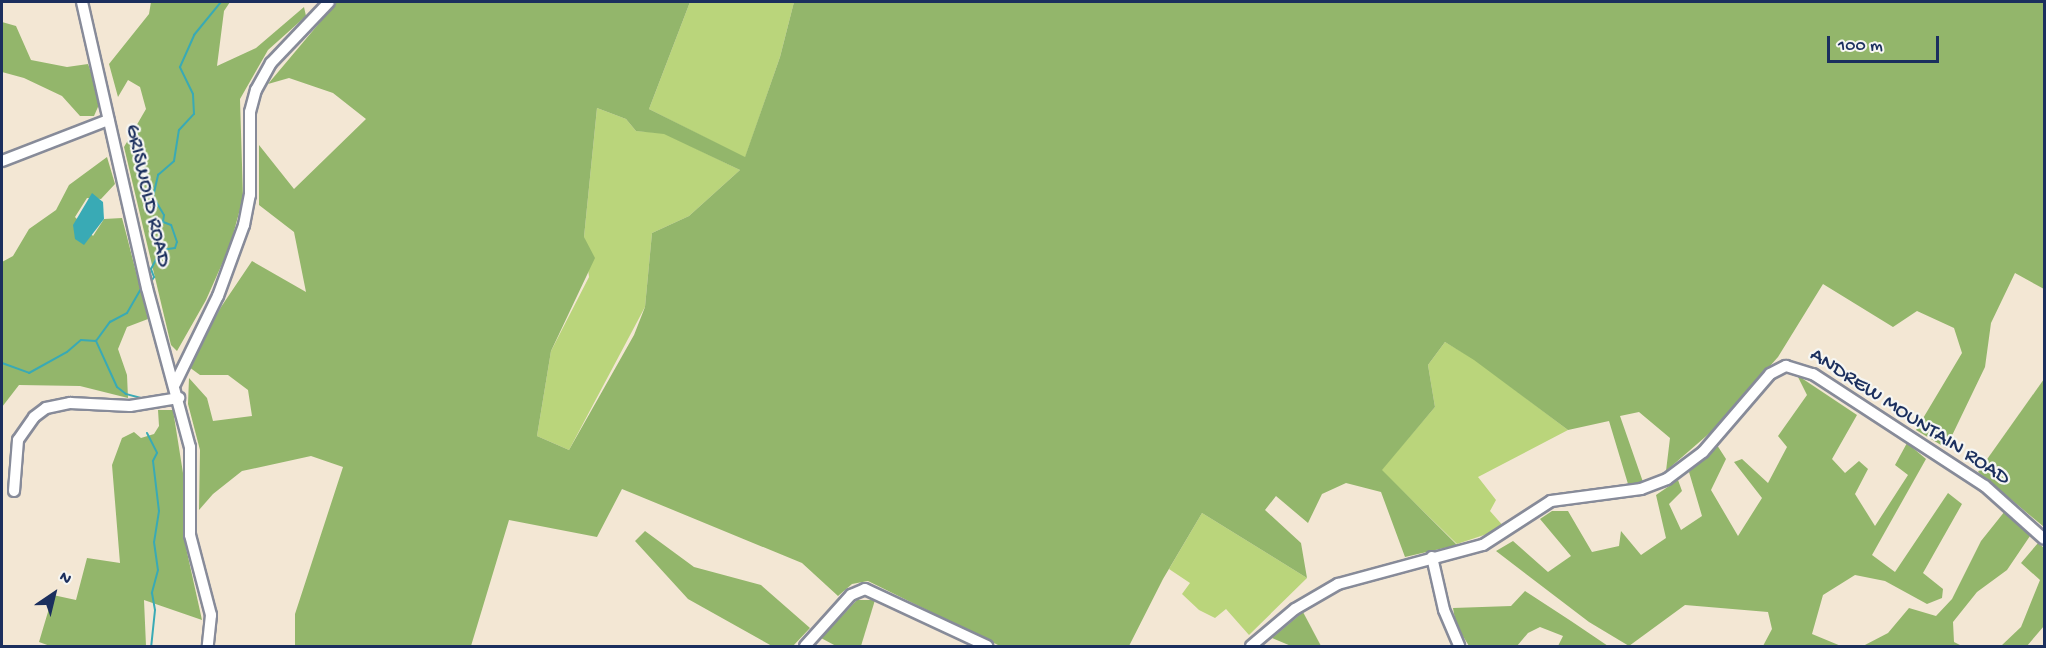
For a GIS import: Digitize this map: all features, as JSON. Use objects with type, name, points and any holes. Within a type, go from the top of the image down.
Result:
[{"type":"street","name":"GRISWOLD ROAD","points":[[82,2],[147,288],[179,398],[190,447],[190,536],[211,615],[208,646]]},
{"type":"street","points":[[175,384],[218,296],[246,219],[250,195],[250,112],[256,90],[272,63],[329,2]]},
{"type":"street","points":[[2,161],[108,120]]},
{"type":"street","name":"ANDREW MOUNTAIN ROAD","points":[[1251,646],[1284,617],[1330,588],[1490,542],[1551,501],[1633,490],[1667,479],[1703,452],[1770,374],[1792,366],[1813,374],[1985,486],[2044,539]]},
{"type":"street","points":[[14,490],[18,440],[34,417],[46,408],[70,403],[130,406],[179,398]]},
{"type":"street","points":[[1432,557],[1444,610],[1459,646]]},
{"type":"street","points":[[805,646],[851,595],[865,589],[987,646]]},
{"type":"green space","points":[[151,2],[230,2],[224,11],[217,66],[256,48],[304,7],[306,16],[268,50],[240,99],[243,198],[230,246],[206,300],[177,351],[171,345],[124,147],[146,109],[140,87],[128,80],[118,97],[109,64],[149,14]]},
{"type":"green space","points":[[337,2],[690,2],[649,109],[745,157],[780,57],[794,2],[2044,2],[2044,289],[2015,273],[1991,323],[1985,367],[1946,448],[1916,430],[1962,353],[1954,328],[1917,311],[1893,327],[1823,284],[1778,357],[1712,431],[1666,471],[1670,438],[1639,412],[1620,416],[1643,482],[1628,484],[1609,421],[1568,430],[1474,360],[1445,342],[1428,365],[1435,407],[1382,470],[1457,545],[1405,557],[1381,492],[1346,483],[1322,494],[1308,523],[1276,496],[1265,510],[1301,543],[1307,578],[1202,513],[1163,579],[1129,646],[1000,646],[868,581],[852,584],[838,596],[802,563],[622,489],[597,537],[509,520],[471,646],[295,646],[295,614],[343,467],[311,456],[242,471],[213,494],[199,510],[200,450],[188,404],[189,378],[207,398],[213,421],[252,416],[248,390],[228,375],[200,375],[189,367],[221,307],[252,261],[306,292],[294,232],[259,205],[259,145],[294,189],[366,119],[333,93],[289,78],[268,84]],"holes":[[[597,108],[626,119],[636,131],[664,134],[740,170],[689,216],[652,233],[645,307],[634,335],[569,450],[537,436],[551,351],[595,258],[584,237]]]},
{"type":"green space","points":[[690,2],[794,2],[780,57],[745,158],[649,109]]},
{"type":"green space","points":[[2,22],[16,26],[31,60],[67,67],[88,64],[101,100],[94,116],[80,116],[62,96],[24,78],[2,72]]},
{"type":"green space","points":[[597,108],[626,119],[636,131],[664,133],[740,170],[689,216],[652,233],[645,307],[569,450],[537,436],[551,351],[589,277],[584,237]]},
{"type":"green space","points":[[107,157],[115,184],[101,199],[87,198],[75,217],[93,236],[104,219],[122,218],[148,319],[127,327],[118,349],[127,375],[128,398],[80,386],[19,385],[2,407],[2,262],[13,256],[29,229],[56,210],[69,185]]},
{"type":"green space","points":[[1445,342],[1474,359],[1568,430],[1478,477],[1496,500],[1490,511],[1505,528],[1457,544],[1381,470],[1435,407],[1428,365]]},
{"type":"green space","points":[[1797,375],[1857,415],[1832,459],[1845,473],[1859,461],[1868,469],[1855,494],[1875,526],[1908,475],[1895,465],[1907,443],[1926,459],[1872,555],[1895,572],[1948,493],[1962,504],[1923,573],[1943,589],[1942,598],[1927,604],[1885,581],[1855,575],[1823,595],[1812,634],[1841,646],[1763,646],[1772,629],[1768,612],[1685,605],[1629,646],[1589,622],[1496,551],[1513,541],[1548,572],[1571,556],[1540,519],[1552,511],[1568,511],[1592,552],[1619,546],[1621,531],[1641,555],[1666,538],[1656,495],[1678,480],[1682,491],[1669,504],[1681,530],[1702,516],[1689,472],[1717,445],[1726,459],[1711,490],[1738,536],[1762,498],[1734,462],[1742,459],[1768,483],[1787,447],[1778,436],[1807,395]]},
{"type":"green space","points":[[2044,379],[2044,527],[1978,472]]},
{"type":"green space","points":[[158,410],[173,410],[183,473],[183,534],[202,620],[144,600],[146,646],[50,646],[39,642],[53,595],[76,600],[87,558],[120,563],[112,465],[122,438],[134,432],[141,438],[154,434],[159,426]]},
{"type":"green space","points":[[2005,511],[2030,536],[2007,570],[1977,592],[1953,622],[1954,642],[1962,646],[1863,646],[1888,633],[1909,608],[1936,616],[1952,599],[1981,541]]},
{"type":"green space","points":[[1202,513],[1307,578],[1249,635],[1226,609],[1215,618],[1199,610],[1182,594],[1190,583],[1169,569]]},
{"type":"green space","points":[[645,531],[694,567],[761,585],[810,628],[793,646],[772,646],[688,599],[635,541]]},
{"type":"green space","points":[[2038,543],[2044,548],[2044,626],[2027,646],[2001,646],[2021,627],[2040,580],[2021,563]]},
{"type":"green space","points":[[1525,591],[1608,646],[1558,646],[1563,636],[1540,627],[1528,633],[1517,646],[1469,646],[1456,625],[1453,608],[1511,606]]},
{"type":"green space","points":[[857,600],[875,600],[861,646],[836,646],[821,638]]},
{"type":"green space","points":[[1303,612],[1321,646],[1291,646],[1272,638]]},
{"type":"water","points":[[92,193],[103,202],[104,219],[84,245],[75,239],[73,225]]},
{"type":"waterway","points":[[150,283],[154,277],[151,269],[161,250],[175,248],[177,242],[171,225],[163,222],[164,215],[153,197],[158,175],[174,161],[179,130],[194,114],[193,94],[180,67],[194,35],[221,2]]},
{"type":"waterway","points":[[141,398],[126,394],[117,387],[96,341],[110,322],[127,313],[142,287]]},
{"type":"waterway","points":[[2,363],[29,373],[67,352],[81,340],[96,341]]},
{"type":"waterway","points":[[147,433],[157,453],[153,461],[159,511],[154,542],[158,570],[152,593],[155,610],[151,646]]}]
